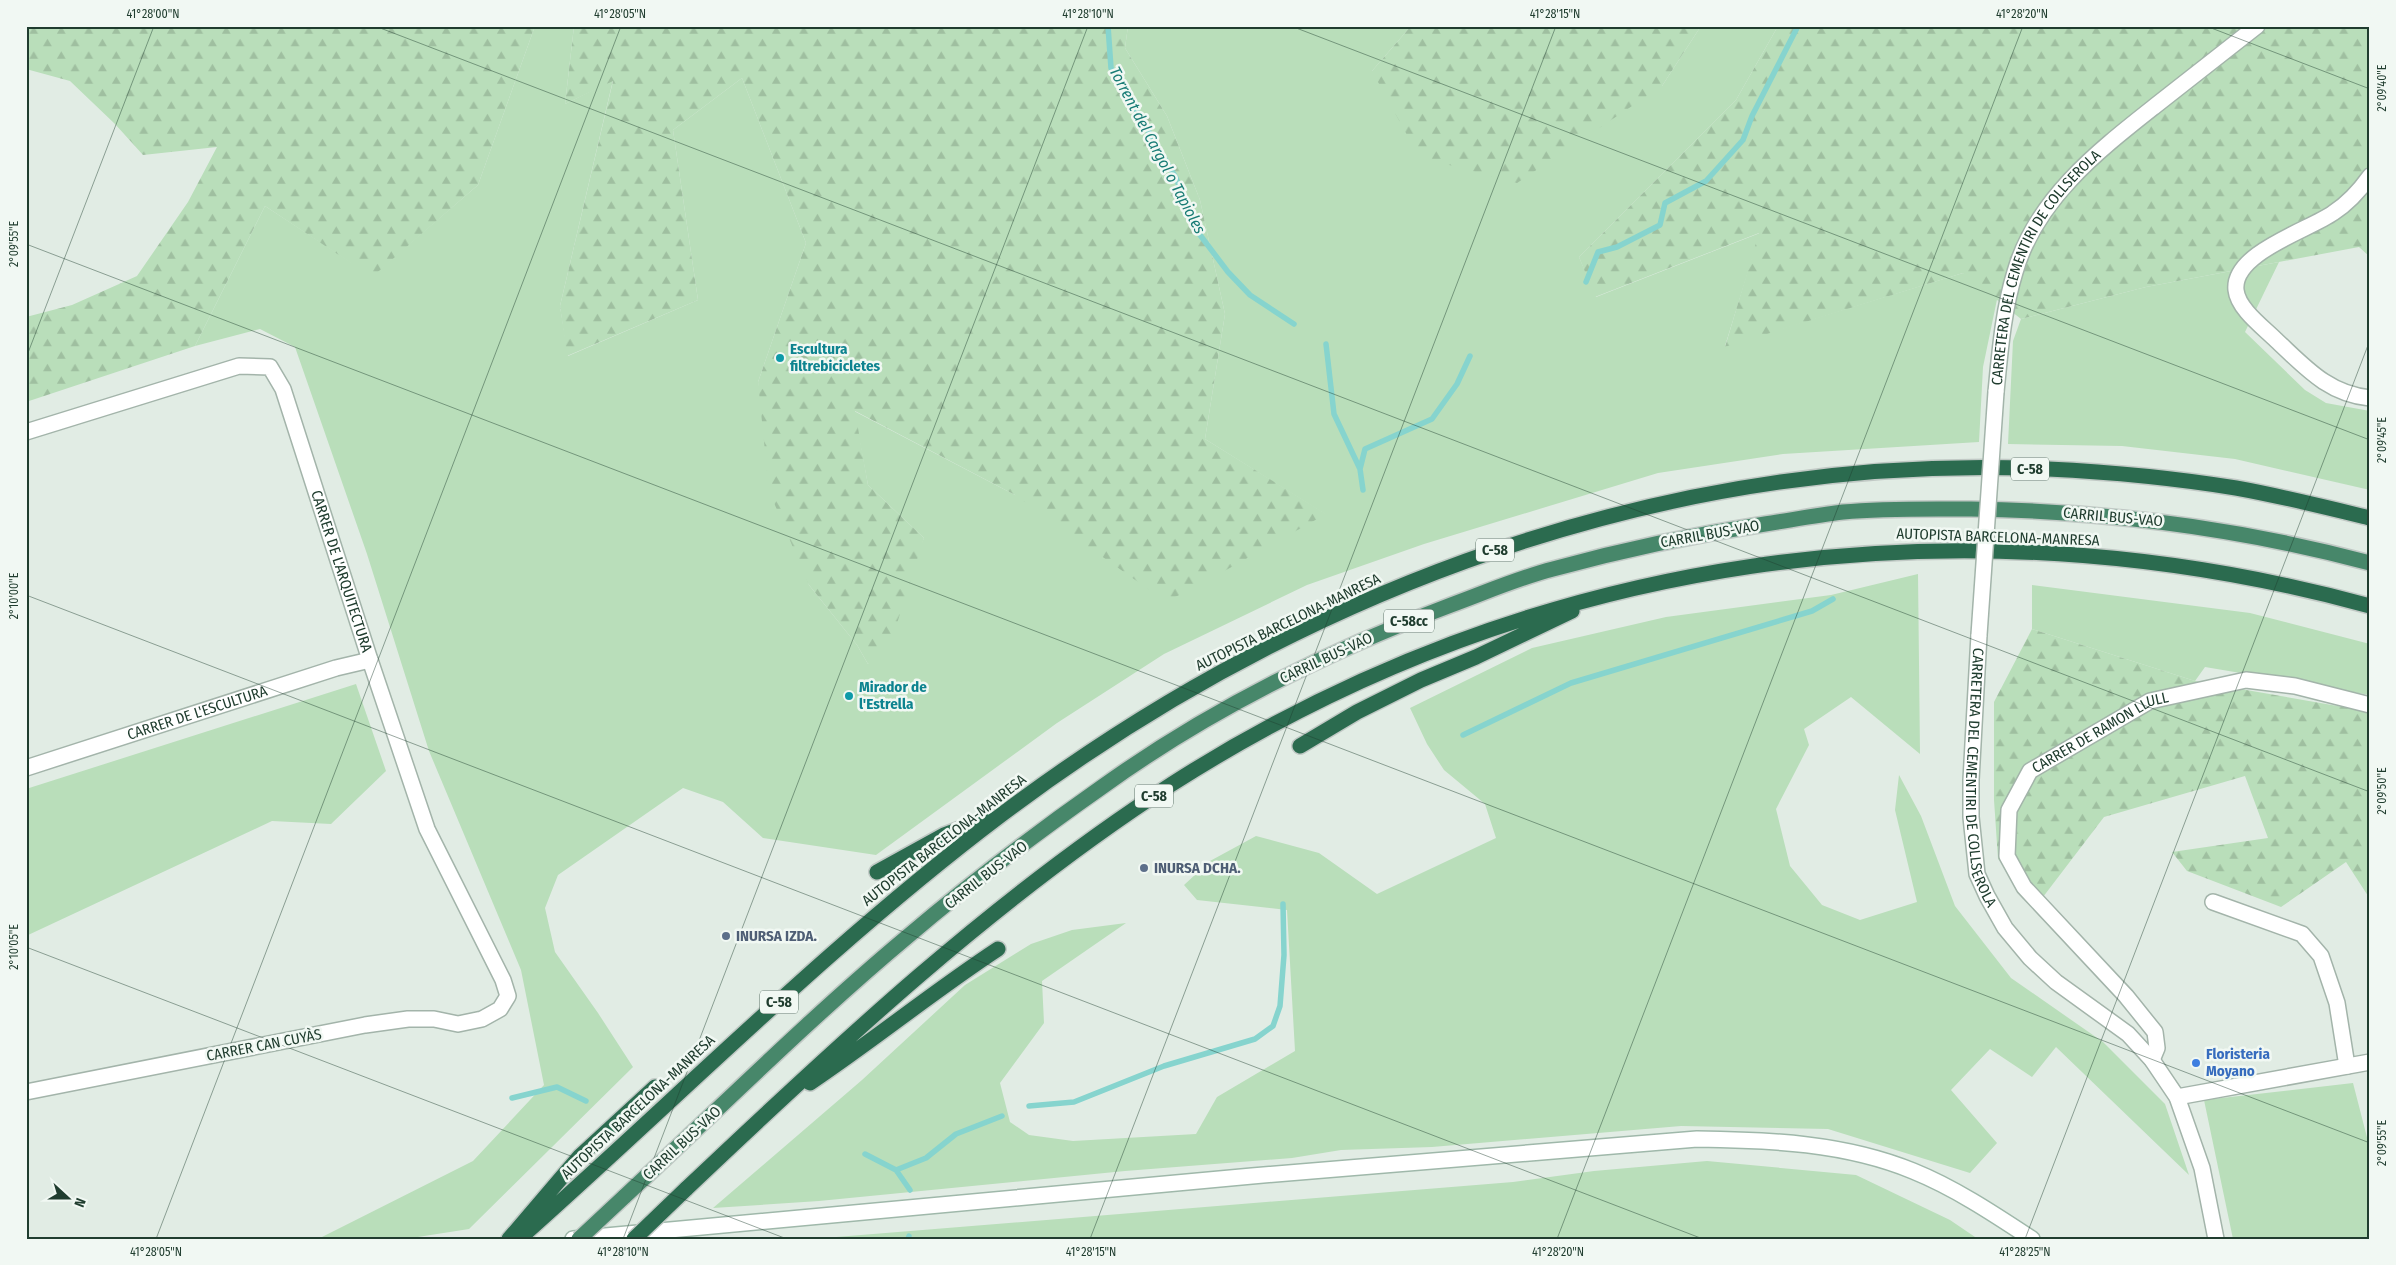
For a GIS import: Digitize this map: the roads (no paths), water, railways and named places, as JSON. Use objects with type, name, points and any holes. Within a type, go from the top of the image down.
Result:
[{"type":"highway","name":"AUTOPISTA BARCELONA-MANRESA","points":[[519,1239],[859,930],[1004,813],[1105,741],[1227,668],[1350,607],[1439,570],[1528,538],[1620,512],[1808,478],[1922,469],[2046,469],[2127,475],[2235,488],[2370,518]]},
{"type":"highway","name":"CARRIL BUS-VAO","points":[[579,1239],[816,1016],[906,937],[962,892],[1105,784],[1191,730],[1269,685],[1383,631],[1475,596],[1548,570],[1649,545],[1735,529],[1852,512],[1940,509],[2018,510],[2124,517],[2264,538],[2370,563]]},
{"type":"highway","name":"AUTOPISTA BARCELONA-MANRESA","points":[[634,1239],[768,1112],[943,954],[1017,895],[1132,810],[1196,769],[1296,713],[1382,672],[1470,636],[1607,594],[1653,583],[1792,560],[1888,551],[1936,550],[2077,555],[2170,565],[2313,592],[2370,606]]},
{"type":"highway","points":[[1300,746],[1357,712],[1421,680],[1476,657],[1607,594]]},
{"type":"highway","points":[[877,872],[944,836],[1004,813]]},
{"type":"highway","points":[[768,1112],[871,1042],[923,1001],[998,949]]},
{"type":"highway","points":[[509,1239],[580,1156],[655,1087]]},
{"type":"street","name":"CARRETERA DEL CEMENTIRI DE COLLSEROLA","points":[[2216,1239],[2202,1168],[2177,1097],[2152,1060],[2128,1034],[2056,982],[2030,958],[2005,928],[1987,896],[1977,874],[1971,817],[1971,780],[1996,392],[2002,329],[2015,271],[2031,232],[2049,204],[2073,176],[2103,147],[2254,29]]},
{"type":"street","points":[[2370,176],[2352,198],[2333,214],[2256,254],[2239,274],[2236,290],[2244,307],[2312,374],[2328,385],[2352,396],[2370,398]]},
{"type":"street","name":"CARRER DE L'ARQUITECTURA","points":[[26,432],[239,366],[270,367],[283,389],[370,660],[427,829],[503,980],[508,996],[500,1009]]},
{"type":"street","name":"CARRER DE L'ESCULTURA","points":[[26,768],[336,668],[370,660]]},
{"type":"street","name":"CARRER DE RAMON LLULL","points":[[2152,1060],[2157,1048],[2155,1032],[2126,996],[2024,887],[2008,856],[2009,810],[2030,772],[2150,701],[2246,680],[2295,686],[2370,705]]},
{"type":"street","points":[[2213,902],[2302,934],[2321,956],[2337,1003],[2347,1066]]},
{"type":"street","name":"CARRER CAN CUYÀS","points":[[26,1092],[364,1025],[408,1019],[434,1019],[458,1024],[482,1018],[500,1009]]},
{"type":"street","points":[[2177,1097],[2370,1062]]},
{"type":"street","points":[[572,1239],[997,1199],[1697,1139],[1768,1140],[1840,1150],[1875,1158],[1913,1171],[1950,1189],[1998,1216],[2032,1239]]},
{"type":"waterway","name":"Torrent del Cargol o Tapioles","points":[[1108,26],[1111,68],[1176,178],[1197,231],[1228,272],[1250,295],[1294,324]]},
{"type":"waterway","points":[[1586,282],[1598,252],[1617,247],[1660,225],[1665,203],[1706,181],[1743,140],[1752,116],[1798,26]]},
{"type":"waterway","points":[[1326,344],[1334,414],[1360,469],[1363,490]]},
{"type":"waterway","points":[[1360,469],[1365,449],[1432,419],[1457,384],[1470,356]]},
{"type":"waterway","points":[[1463,735],[1571,683],[1812,611],[1833,599]]},
{"type":"waterway","points":[[1029,1106],[1074,1102],[1164,1066],[1255,1039],[1273,1026],[1280,1006],[1284,955],[1283,904]]},
{"type":"waterway","points":[[512,1098],[557,1087],[586,1101]]},
{"type":"waterway","points":[[896,1170],[926,1158],[956,1134],[1002,1116]]},
{"type":"waterway","points":[[865,1154],[896,1170],[910,1190]]},
{"type":"place","name":"Escultura filtrebicicletes","points":[[780,358]]},
{"type":"place","name":"Mirador de l'Estrella","points":[[849,696]]},
{"type":"place","name":"INURSA DCHA.","points":[[1144,868]]},
{"type":"place","name":"INURSA IZDA.","points":[[726,936]]},
{"type":"place","name":"Floristeria Moyano","points":[[2196,1063]]}]
